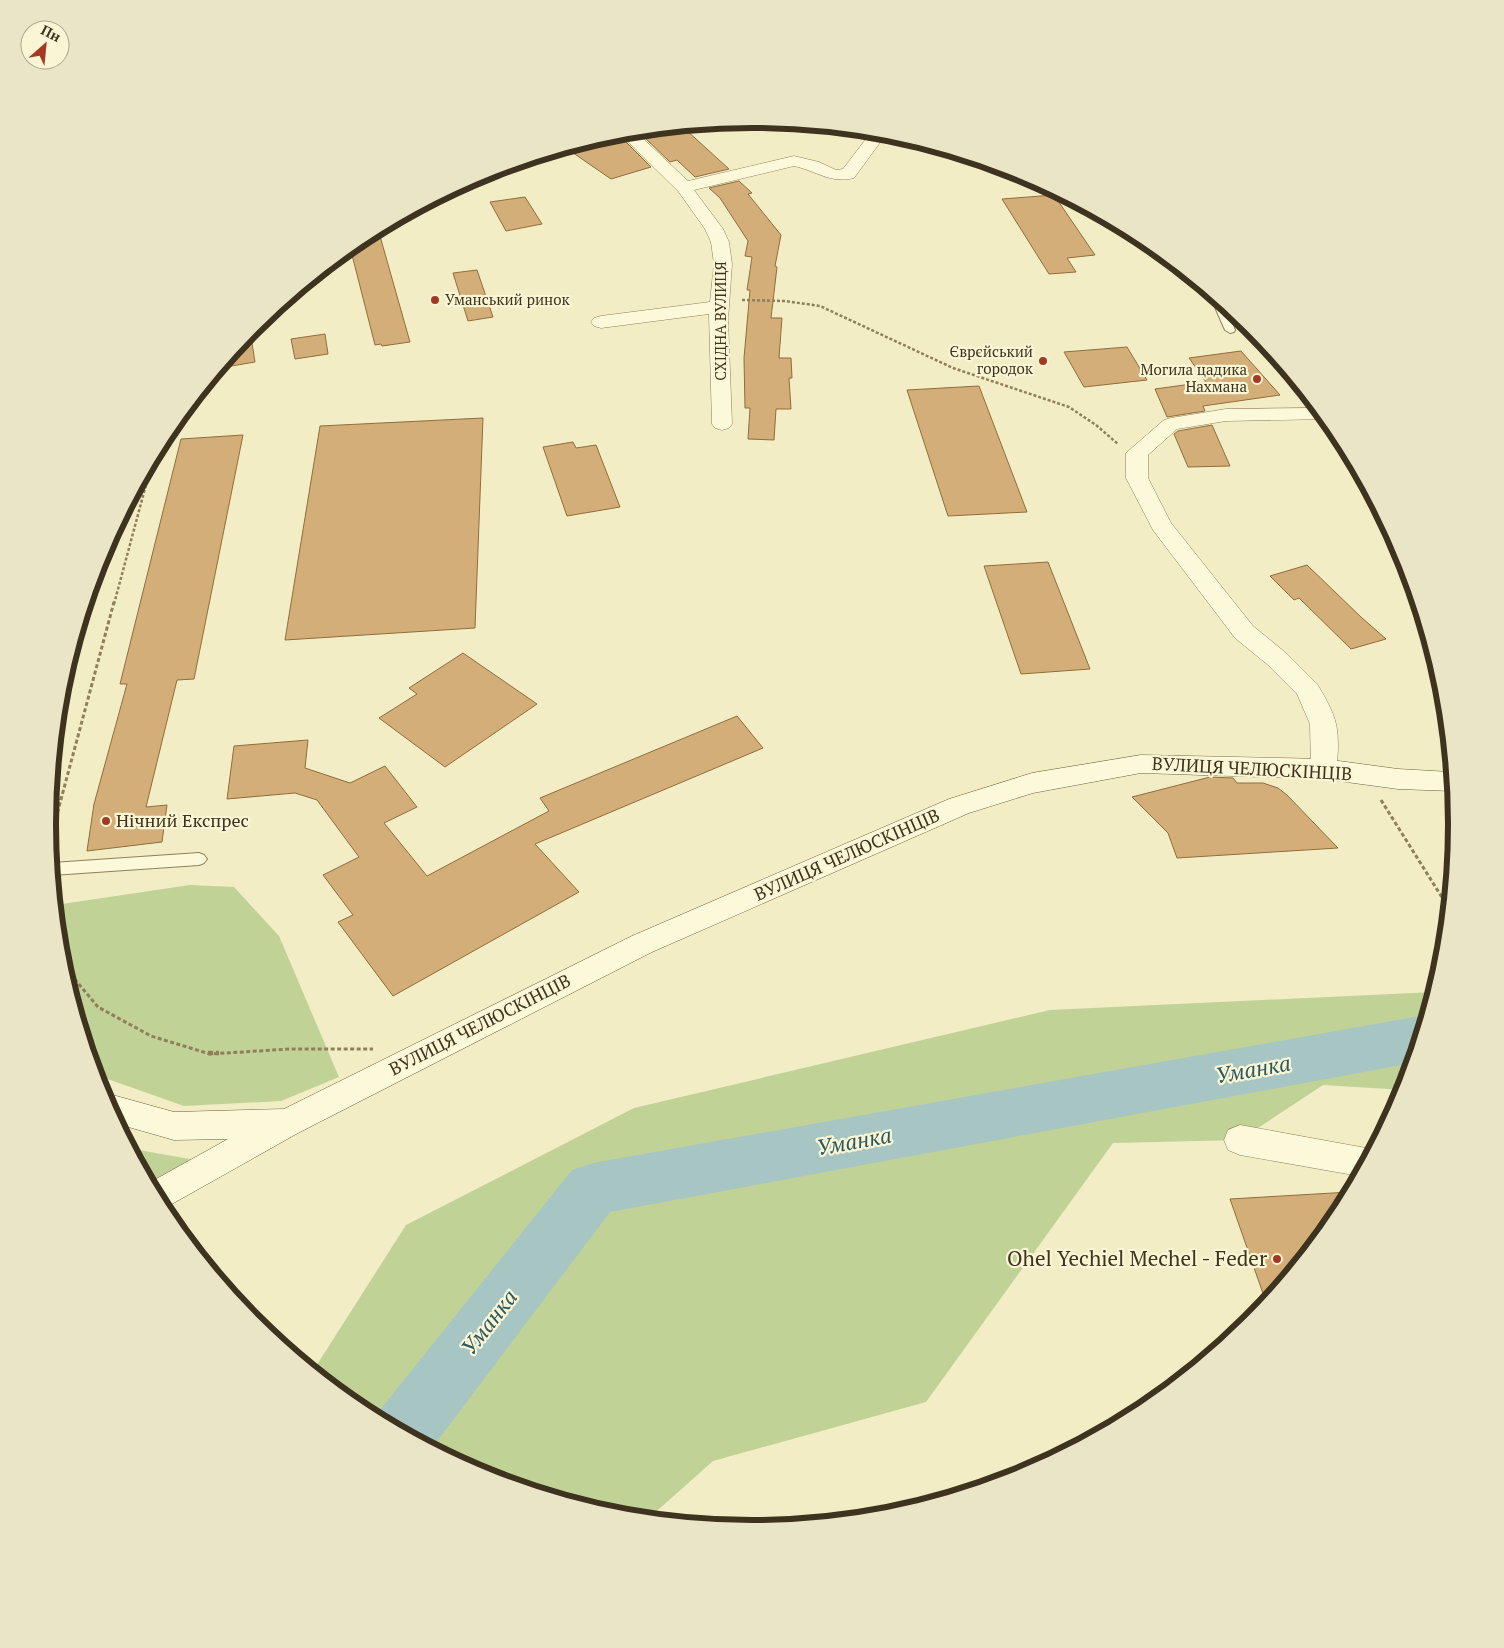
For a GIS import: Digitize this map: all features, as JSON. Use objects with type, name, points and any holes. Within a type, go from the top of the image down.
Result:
[{"type":"street","name":"СХІДНА ВУЛИЦЯ","points":[[634,139],[684,187],[714,229],[720,242],[723,264],[719,303],[722,424]]},
{"type":"street","points":[[684,187],[794,161],[814,165],[834,175],[848,174],[874,140]]},
{"type":"street","points":[[601,322],[719,303]]},
{"type":"street","points":[[1314,414],[1226,415],[1170,424],[1137,452],[1137,478],[1162,524],[1244,632],[1277,659],[1308,690],[1323,724],[1324,769]]},
{"type":"street","name":"ВУЛИЦЯ ЧЕЛЮСКІНЦІВ","points":[[162,1193],[287,1123],[642,944],[960,806],[1032,782],[1141,764],[1324,769],[1398,779],[1446,782]]},
{"type":"street","points":[[118,1111],[174,1126],[287,1123]]},
{"type":"street","points":[[1240,1140],[1360,1162]]},
{"type":"lane","points":[[1222,311],[1230,330]]},
{"type":"lane","points":[[58,869],[200,859]]},
{"type":"path","points":[[719,303],[785,301],[820,306],[953,368],[1069,407],[1096,425],[1119,445],[1137,452]]},
{"type":"path","points":[[56,821],[148,478]]},
{"type":"path","points":[[1365,774],[1443,900]]},
{"type":"green space","points":[[190,885],[234,887],[279,936],[339,1077],[281,1101],[184,1106],[104,1078],[80,1004],[70,960],[61,904]]},
{"type":"green space","points":[[1427,992],[1411,1048],[1395,1089],[1323,1085],[1240,1140],[1113,1143],[926,1402],[713,1461],[655,1513],[572,1496],[528,1483],[486,1467],[404,1427],[365,1402],[316,1366],[406,1225],[634,1108],[1050,1010]]},
{"type":"green space","points":[[137,1150],[201,1161],[157,1184]]},
{"type":"building","points":[[688,132],[729,169],[695,177],[677,160],[670,162],[644,137]]},
{"type":"building","points":[[624,140],[651,167],[611,179],[572,152]]},
{"type":"building","points":[[739,181],[752,193],[748,194],[781,235],[775,266],[777,267],[771,318],[782,318],[779,358],[791,358],[792,378],[789,378],[791,409],[776,409],[774,440],[748,439],[750,408],[745,408],[744,358],[750,290],[747,290],[752,257],[745,256],[748,241],[720,198],[709,188]]},
{"type":"building","points":[[1050,195],[1056,198],[1095,255],[1067,258],[1076,272],[1049,274],[1002,199]]},
{"type":"building","points":[[525,197],[542,224],[506,231],[490,202]]},
{"type":"building","points":[[380,236],[410,342],[382,346],[381,344],[375,345],[352,255]]},
{"type":"building","points":[[477,270],[493,317],[468,321],[453,273]]},
{"type":"building","points":[[325,334],[328,354],[295,359],[291,339]]},
{"type":"building","points":[[252,341],[255,362],[228,367]]},
{"type":"building","points":[[1127,347],[1147,380],[1084,387],[1064,352]]},
{"type":"building","points":[[1241,351],[1280,395],[1203,406],[1205,411],[1167,417],[1155,389],[1206,382],[1189,358]]},
{"type":"building","points":[[979,386],[1027,512],[948,516],[907,390]]},
{"type":"building","points":[[483,418],[475,628],[285,640],[320,426]]},
{"type":"building","points":[[1212,425],[1230,466],[1188,467],[1174,434],[1178,431]]},
{"type":"building","points":[[243,435],[194,679],[177,680],[146,807],[167,805],[162,842],[87,851],[94,804],[127,684],[120,684],[181,439]]},
{"type":"building","points":[[573,442],[576,448],[596,445],[620,507],[567,516],[543,447]]},
{"type":"building","points":[[1048,562],[1090,669],[1021,674],[984,566]]},
{"type":"building","points":[[1307,565],[1386,639],[1351,649],[1299,598],[1294,600],[1270,576]]},
{"type":"building","points":[[463,653],[537,704],[445,767],[379,718],[417,694],[409,688]]},
{"type":"building","points":[[737,716],[763,748],[535,844],[579,892],[393,996],[338,922],[353,915],[323,875],[359,857],[317,800],[295,793],[227,799],[234,746],[308,740],[305,768],[350,783],[385,766],[417,807],[384,823],[427,876],[549,811],[540,798]]},
{"type":"building","points":[[1210,777],[1233,778],[1237,783],[1263,783],[1278,788],[1338,848],[1177,858],[1168,833],[1132,797]]},
{"type":"building","name":"Ohel Yechiel Mechel - Feder","points":[[1342,1192],[1304,1248],[1264,1295],[1230,1199]]},
{"type":"waterway","name":"Уманка","points":[[407,1428],[593,1189],[1413,1040]]},
{"type":"place","name":"Уманський ринок","points":[[435,300]]},
{"type":"place","name":"Єврєйський городок","points":[[1043,361]]},
{"type":"place","name":"Могила цадика Нахмана","points":[[1257,379]]},
{"type":"place","name":"Нічний Експрес","points":[[106,821]]},
{"type":"place","name":"Ohel Yechiel Mechel - Feder","points":[[1277,1259]]}]
